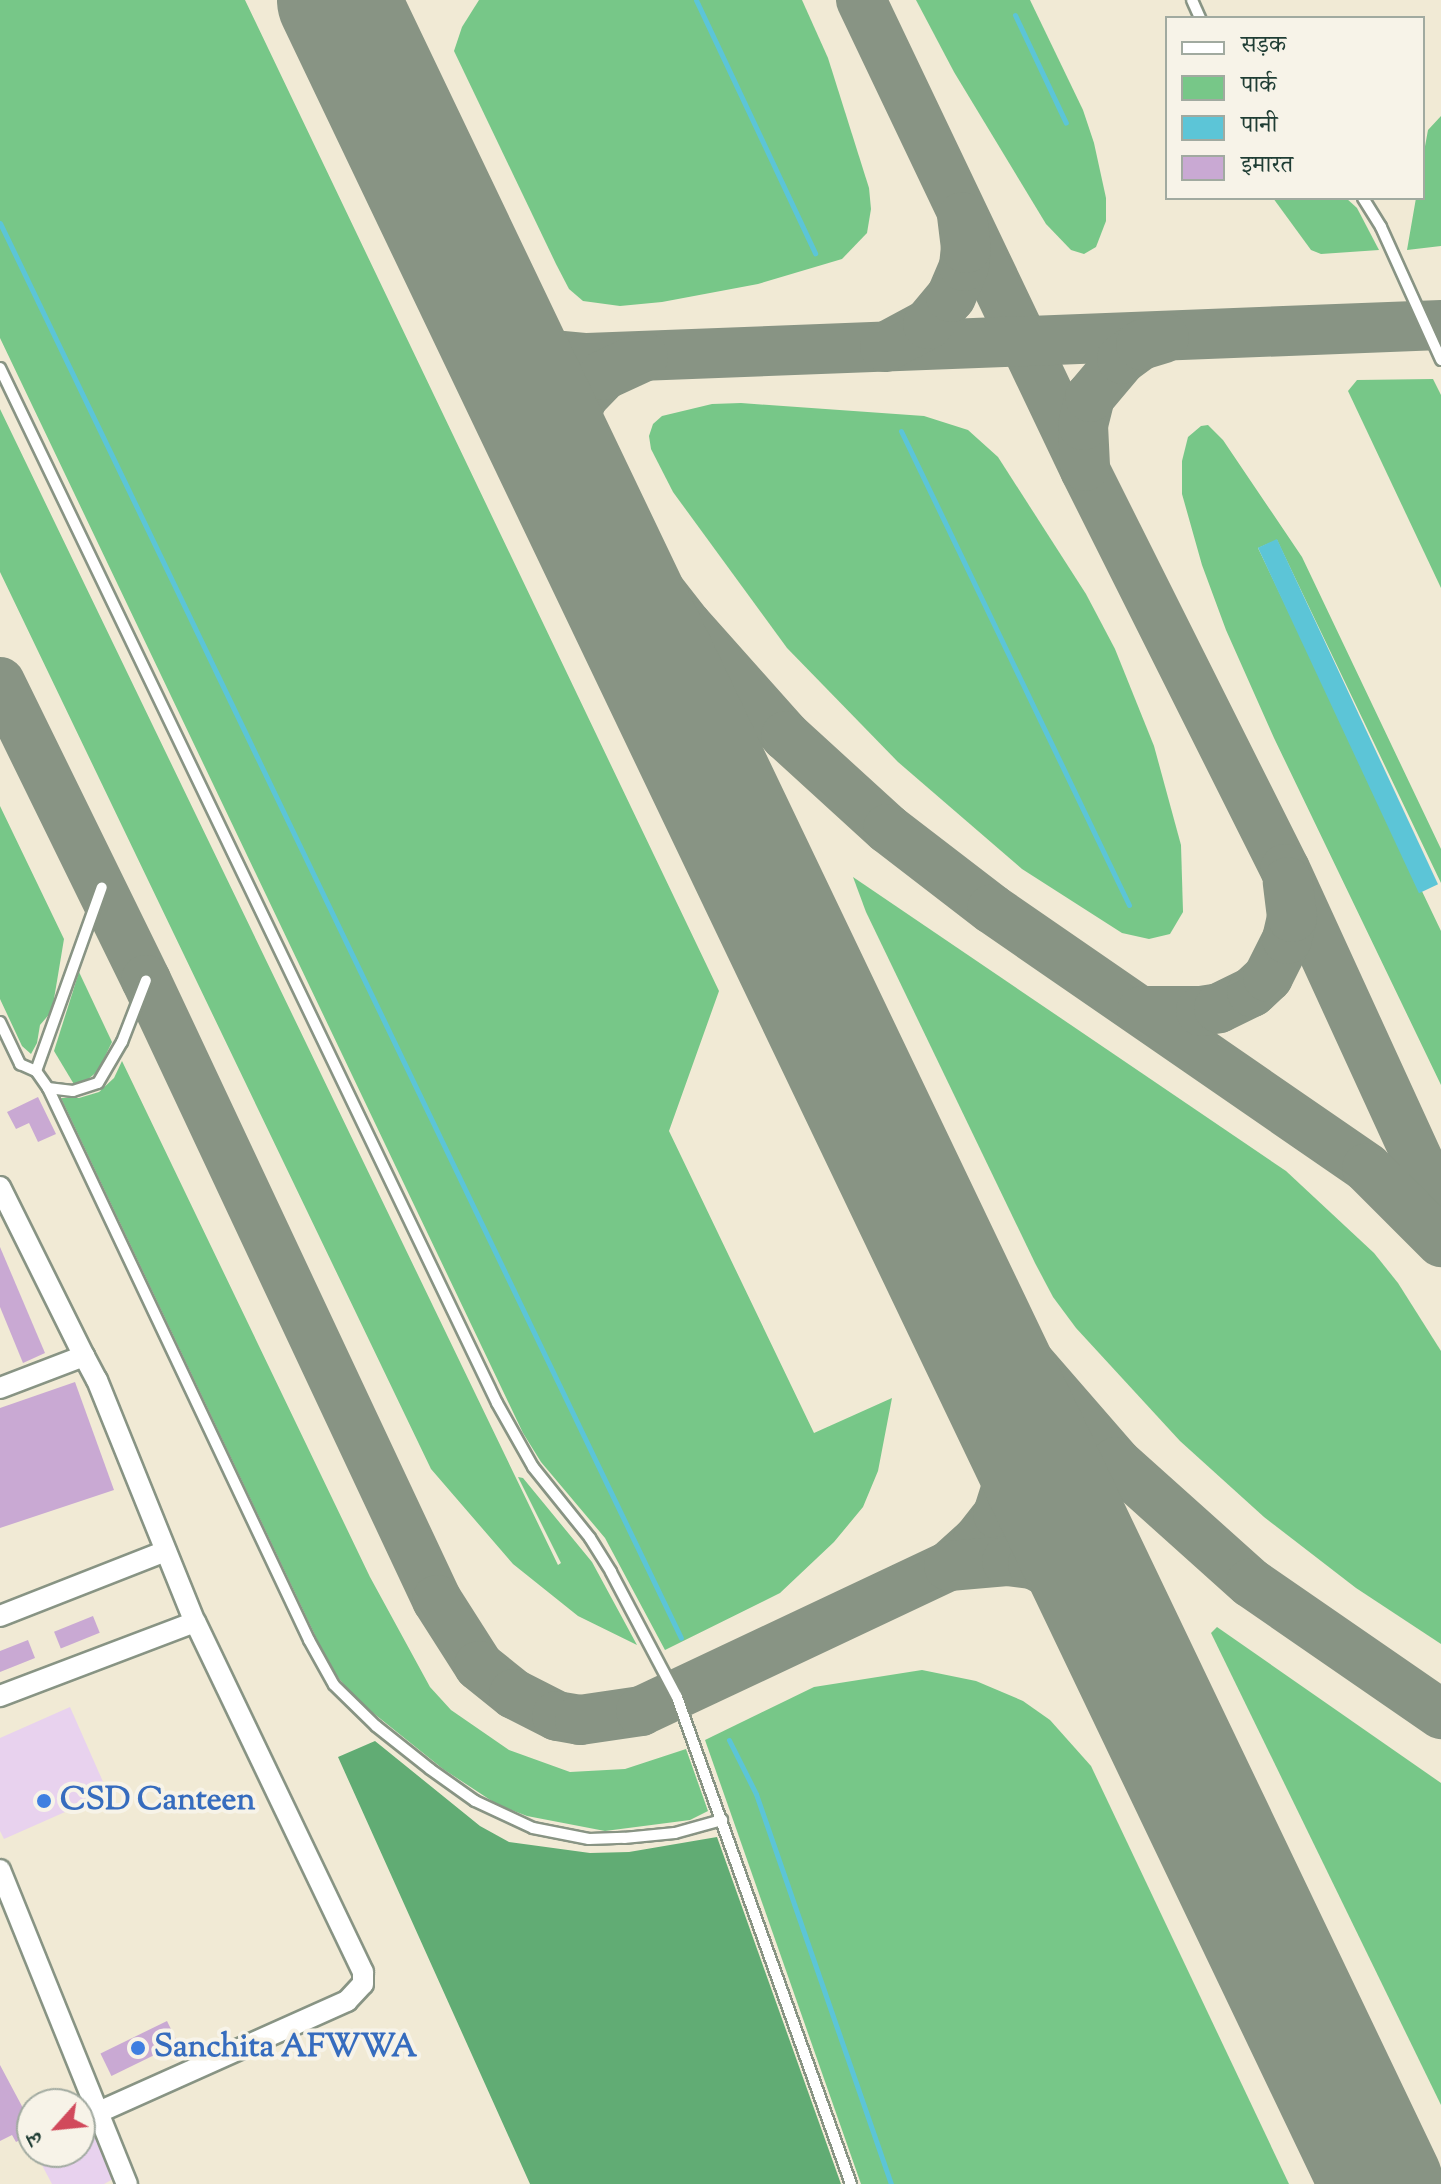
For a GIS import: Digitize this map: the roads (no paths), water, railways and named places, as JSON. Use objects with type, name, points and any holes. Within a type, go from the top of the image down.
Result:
[{"type":"street","points":[[0,1187],[84,1356],[195,1622],[363,1972],[363,1984],[347,2001],[99,2112]]},
{"type":"street","points":[[0,1388],[84,1356]]},
{"type":"street","points":[[0,1616],[166,1551]]},
{"type":"street","points":[[0,1696],[195,1622]]},
{"type":"street","points":[[0,1870],[5,1894],[127,2184]]},
{"type":"lane","points":[[1364,200],[1385,235],[1441,360]]},
{"type":"lane","points":[[0,368],[497,1403],[533,1467],[590,1538],[632,1608],[677,1697],[851,2184]]},
{"type":"lane","points":[[36,1071],[102,887]]},
{"type":"lane","points":[[48,1088],[73,1091],[98,1083],[112,1063],[146,980]]},
{"type":"lane","points":[[0,1022],[20,1064],[36,1071],[48,1088],[309,1640],[334,1685],[376,1726],[430,1769],[475,1801],[533,1828],[589,1839],[624,1838],[675,1833],[722,1820]]},
{"type":"water","points":[[1277,539],[1438,884],[1419,893],[1258,548]]},
{"type":"waterway","points":[[696,0],[815,253]]},
{"type":"waterway","points":[[1015,15],[1066,123]]},
{"type":"waterway","points":[[0,223],[681,1638]]},
{"type":"waterway","points":[[901,431],[1129,905]]},
{"type":"waterway","points":[[729,1740],[756,1794],[891,2184]]},
{"type":"place","name":"CSD Canteen","points":[[44,1801]]},
{"type":"place","name":"Sanchita AFWWA","points":[[138,2048]]}]
